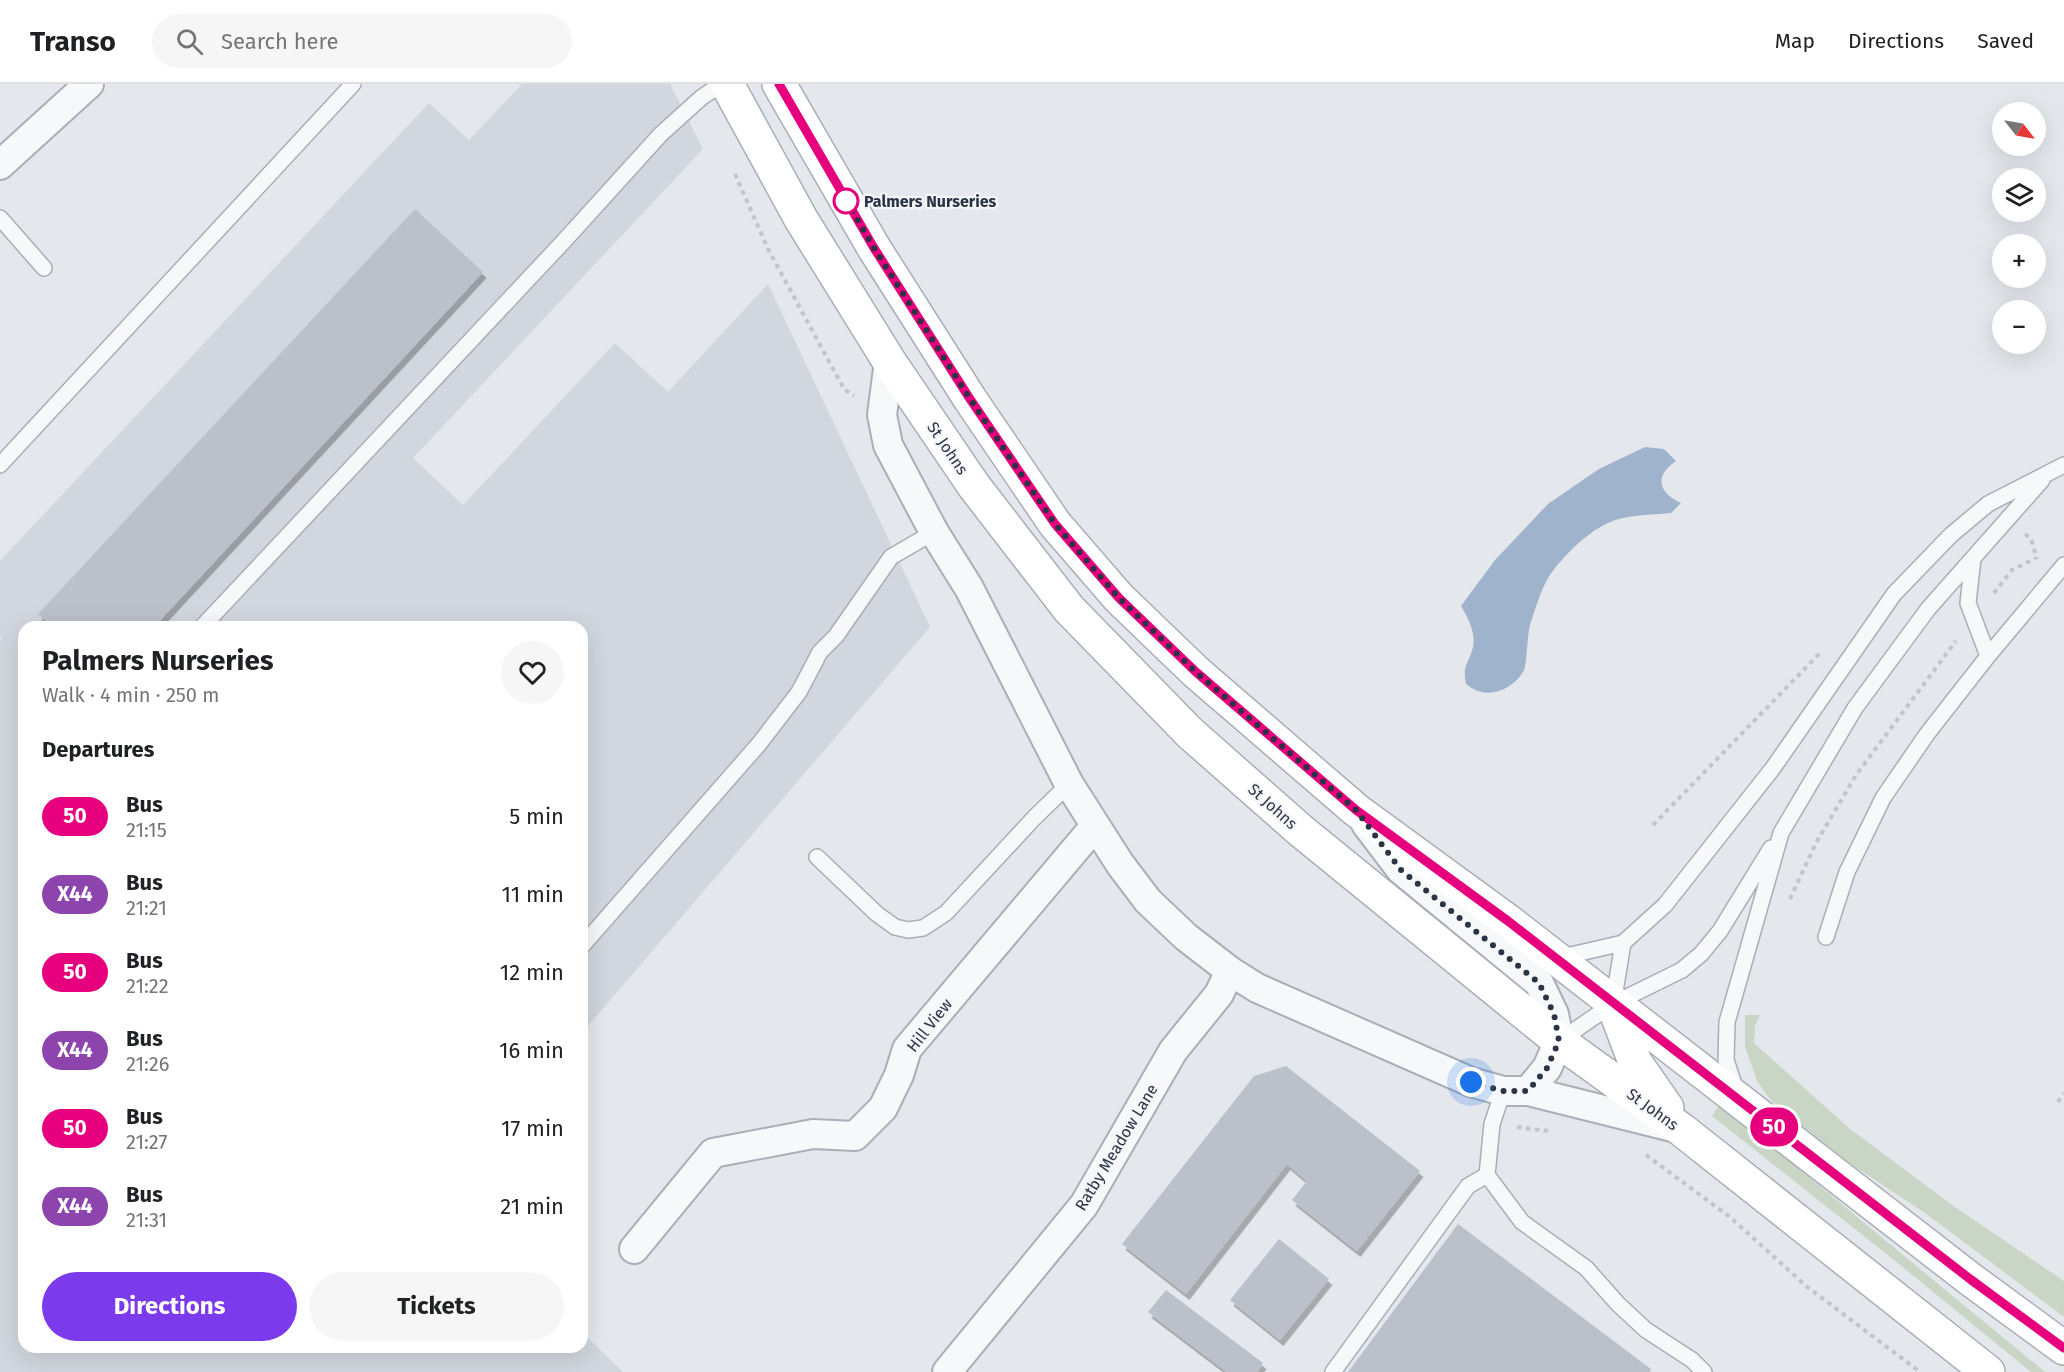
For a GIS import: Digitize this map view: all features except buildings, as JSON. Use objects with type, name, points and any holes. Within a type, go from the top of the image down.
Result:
[{"type":"main road","name":"St Johns","points":[[727,84],[801,219],[889,361],[974,486],[1070,609],[1190,733],[1300,830],[1559,1041],[1682,1130],[1988,1372]]},
{"type":"main road","points":[[779,84],[874,248],[970,399],[1055,524],[1119,598],[1179,655],[1356,810],[1555,958],[1970,1279],[2064,1348]]},
{"type":"main road","points":[[1613,1004],[1635,1062],[1682,1130]]},
{"type":"street","points":[[0,165],[75,89]]},
{"type":"street","points":[[889,361],[882,415],[888,445],[934,532],[969,588],[1069,784],[1120,864],[1148,901],[1186,937],[1230,971],[1257,988],[1471,1082],[1682,1130]]},
{"type":"street","points":[[1356,810],[1401,870],[1539,983],[1554,1014],[1559,1041],[1547,1068],[1516,1091]]},
{"type":"street","name":"Hill View","points":[[634,1249],[713,1153],[813,1134],[855,1136],[883,1108],[899,1075],[907,1049],[1095,826]]},
{"type":"street","name":"Ratby Meadow Lane","points":[[947,1372],[1084,1205],[1173,1051],[1219,994],[1230,971]]},
{"type":"lane","points":[[0,465],[353,84]]},
{"type":"lane","points":[[208,621],[564,241],[661,134],[702,97],[722,84]]},
{"type":"lane","points":[[0,218],[44,268]]},
{"type":"lane","points":[[1555,958],[1623,943],[1665,905],[1773,768],[1894,594],[1951,535],[1988,504],[2064,465]]},
{"type":"lane","points":[[1559,1041],[1613,1004],[1682,970],[1701,954],[1720,931],[1855,708],[1928,609],[2048,473]]},
{"type":"lane","points":[[588,939],[759,744],[799,692],[820,652],[836,636],[891,557],[934,532]]},
{"type":"lane","points":[[1973,558],[1968,603],[1988,656]]},
{"type":"lane","points":[[1826,937],[1847,872],[1883,798],[1927,734],[2064,564]]},
{"type":"lane","points":[[818,857],[877,914],[896,927],[908,930],[923,928],[946,913],[1034,818],[1069,784]]},
{"type":"lane","points":[[1739,1099],[1726,1060],[1726,1022],[1781,833]]},
{"type":"lane","points":[[1613,1004],[1623,943]]},
{"type":"lane","points":[[1516,1091],[1492,1124],[1487,1175],[1522,1222],[1586,1268],[1618,1304],[1646,1330],[1692,1360],[1704,1372]]},
{"type":"lane","points":[[1333,1372],[1468,1186],[1487,1175]]},
{"type":"path","points":[[735,173],[768,249],[844,389],[882,415]]},
{"type":"path","points":[[2006,519],[2031,539],[2042,571],[2053,578]]},
{"type":"path","points":[[1786,906],[1816,843],[1856,774],[2012,570],[2037,558]]},
{"type":"path","points":[[2058,1102],[2064,1094]]},
{"type":"path","points":[[1492,1124],[1557,1132]]},
{"type":"path","points":[[1658,1163],[1682,1130]]},
{"type":"path","points":[[1637,1153],[1649,1156],[1730,1217],[1806,1286],[1920,1372]]},
{"type":"shaded area","points":[[522,84],[670,84],[703,149],[413,458],[463,505],[615,343],[668,392],[768,284],[930,627],[588,1026],[588,621],[18,621],[18,1353],[588,1353],[588,1338],[623,1372],[0,1372],[0,640],[2,638],[0,636],[0,561],[429,103],[469,140]]},
{"type":"green space","points":[[1745,1015],[1760,1015],[1755,1026],[1754,1043],[1850,1129],[1955,1207],[2064,1281],[2064,1317],[1925,1213],[1848,1162],[1789,1117],[1769,1098],[1757,1081],[1745,1046]]},
{"type":"green space","points":[[1720,1104],[2045,1372],[2031,1372],[1712,1116]]},
{"type":"water","points":[[1645,447],[1664,449],[1676,461],[1665,472],[1662,483],[1667,494],[1681,503],[1671,513],[1639,515],[1615,520],[1600,527],[1583,540],[1560,562],[1548,578],[1530,625],[1525,667],[1516,681],[1504,689],[1491,692],[1476,690],[1466,684],[1465,668],[1473,647],[1473,636],[1469,621],[1461,606],[1495,560],[1548,504],[1599,469]]},
{"type":"bus line","name":"50","points":[[779,84],[874,248],[970,399],[1055,524],[1119,598],[1196,672],[1356,810],[1508,921],[1970,1279],[2064,1348]]},
{"type":"place","name":"Palmers Nurseries","points":[[846,201]]},
{"type":"route","points":[[846,201],[841,192],[970,399],[1055,524],[1119,598],[1196,672],[1356,810],[1401,870],[1539,983],[1554,1014],[1559,1041],[1547,1068],[1528,1091],[1503,1091],[1471,1082]]}]
